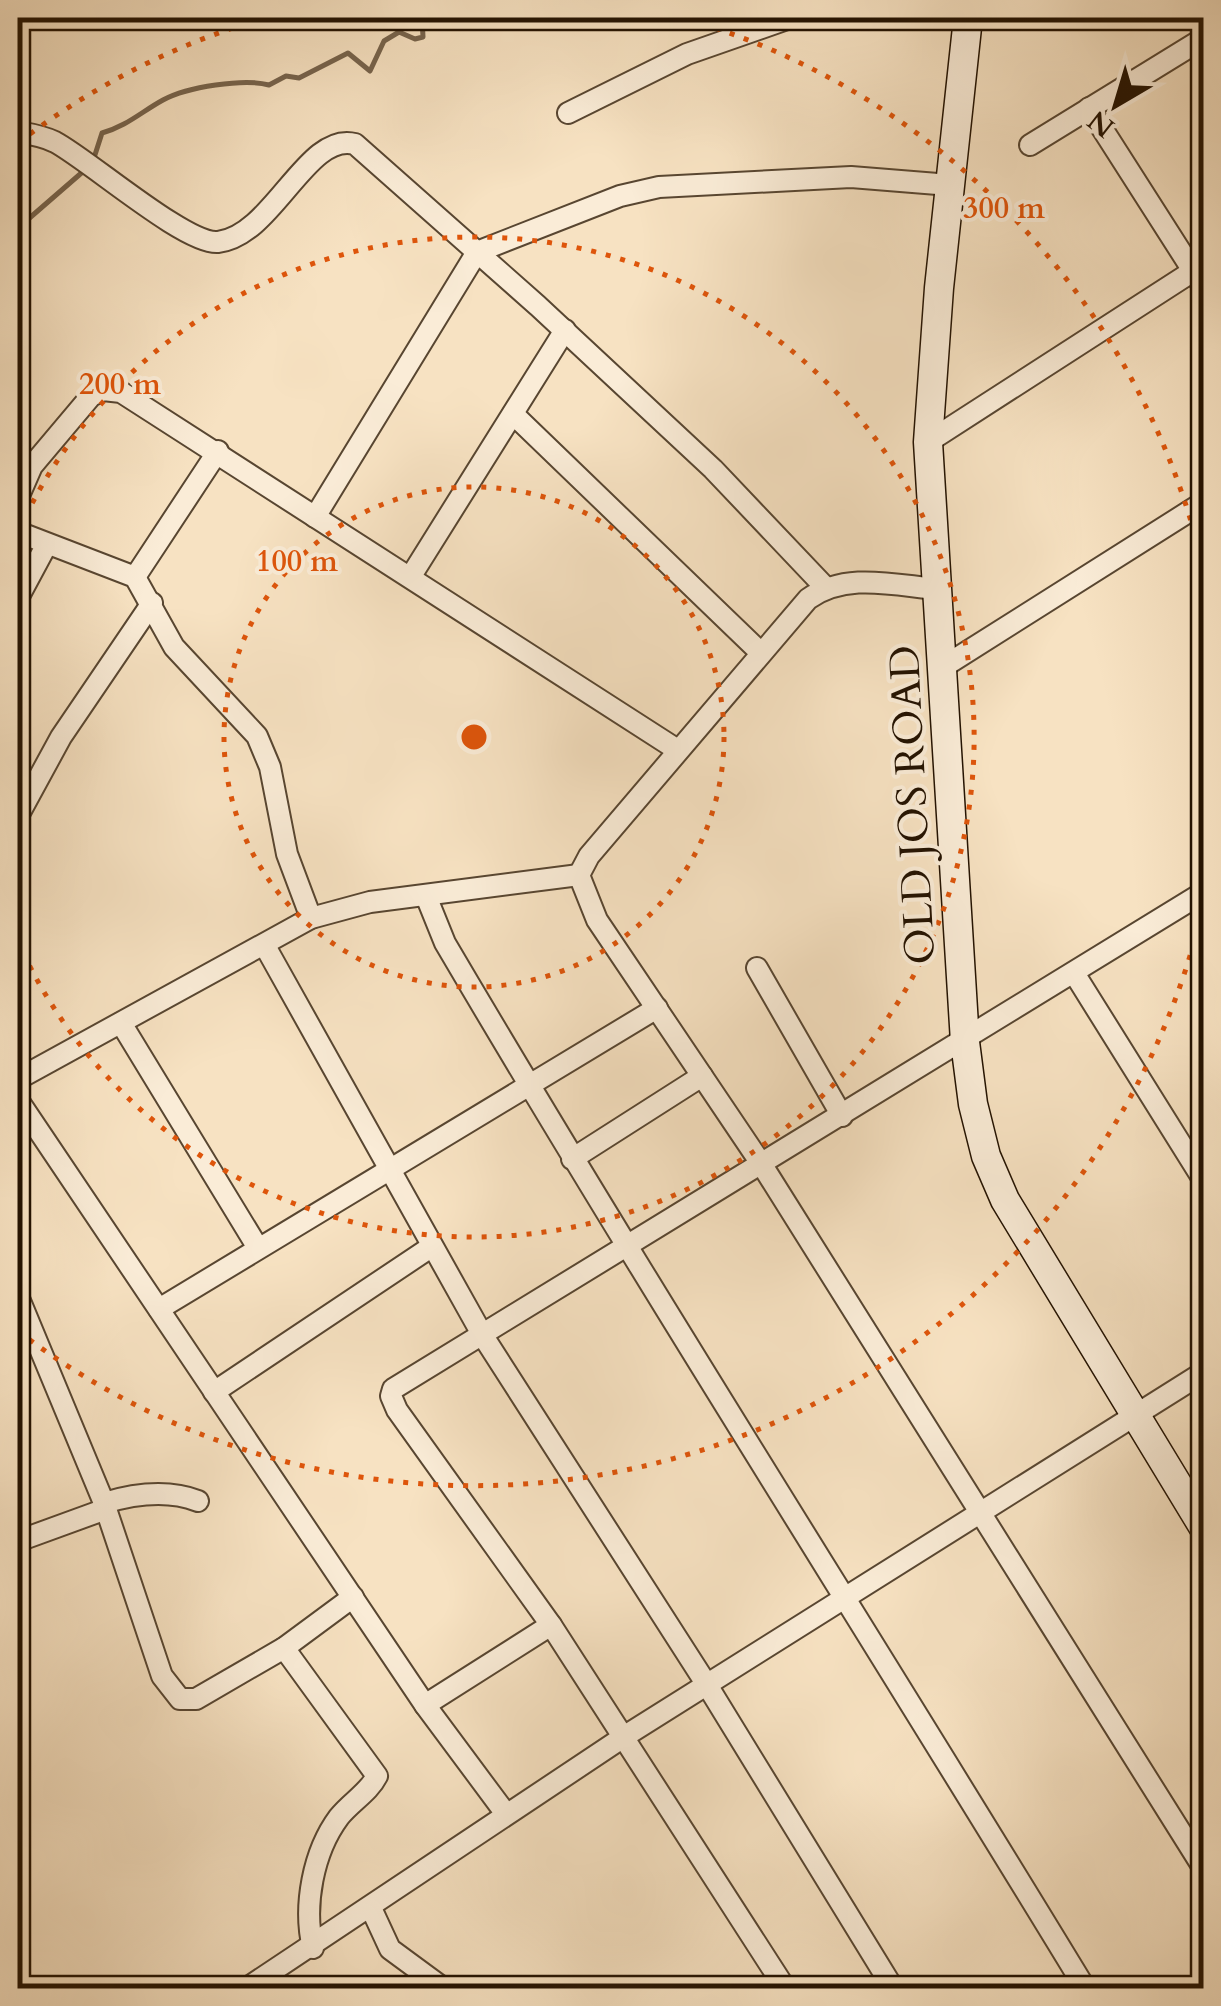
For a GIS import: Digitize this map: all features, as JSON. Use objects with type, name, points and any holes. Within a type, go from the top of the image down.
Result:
[{"type":"main road","name":"OLD JOS ROAD","points":[[968,18],[928,442],[964,1042],[972,1104],[986,1156],[1004,1200],[1204,1528]]},
{"type":"street","points":[[568,113],[687,54],[790,18]]},
{"type":"street","points":[[1030,144],[1204,38]]},
{"type":"street","points":[[928,442],[1200,275],[1088,108]]},
{"type":"street","points":[[18,132],[52,140],[190,234],[219,242],[251,230],[325,148],[342,140],[364,151],[713,468],[825,587]]},
{"type":"street","points":[[314,517],[477,252],[620,196],[659,187],[850,178],[950,185]]},
{"type":"street","points":[[411,576],[565,330]]},
{"type":"street","points":[[18,498],[32,466],[91,396],[103,390],[121,392],[676,749]]},
{"type":"street","points":[[513,414],[760,652]]},
{"type":"street","points":[[135,577],[218,451]]},
{"type":"street","points":[[944,667],[1204,502]]},
{"type":"street","points":[[18,532],[135,577],[174,647],[257,736],[270,766],[286,854],[311,918]]},
{"type":"street","points":[[18,598],[47,544]]},
{"type":"street","points":[[938,589],[854,582],[825,587],[808,598],[676,749],[589,856],[579,875],[597,920],[762,1165],[1204,1869]]},
{"type":"street","points":[[18,816],[61,737],[152,603]]},
{"type":"street","points":[[18,1079],[311,918],[370,902],[579,875]]},
{"type":"street","points":[[785,1988],[625,1736],[391,1396],[400,1383],[483,1336],[1204,892]]},
{"type":"street","points":[[426,896],[445,943],[625,1249],[848,1598],[1085,1988]]},
{"type":"street","points":[[264,946],[483,1336],[707,1685],[894,1988]]},
{"type":"street","points":[[758,968],[842,1116]]},
{"type":"street","points":[[1074,973],[1204,1181]]},
{"type":"street","points":[[159,1310],[386,1168],[657,1008]]},
{"type":"street","points":[[121,1024],[258,1248]]},
{"type":"street","points":[[572,1159],[702,1076]]},
{"type":"street","points":[[18,1100],[425,1705],[506,1814]]},
{"type":"street","points":[[214,1392],[431,1246]]},
{"type":"street","points":[[18,1296],[105,1506],[162,1676],[180,1699],[196,1699],[284,1648],[352,1597]]},
{"type":"street","points":[[247,1988],[313,1948],[625,1736],[1204,1372]]},
{"type":"street","points":[[18,1541],[105,1506],[148,1494],[198,1501]]},
{"type":"street","points":[[425,1705],[551,1625]]},
{"type":"street","points":[[284,1648],[377,1776],[340,1816],[323,1851],[307,1912],[313,1948]]},
{"type":"street","points":[[371,1908],[390,1949],[444,1988]]},
{"type":"waterway","points":[[93,161],[102,133],[173,95],[216,85],[269,85],[286,76],[299,78],[348,53],[370,71],[384,41],[399,32],[415,39],[423,37],[422,18]]},
{"type":"waterway","points":[[18,228],[86,169]]}]
